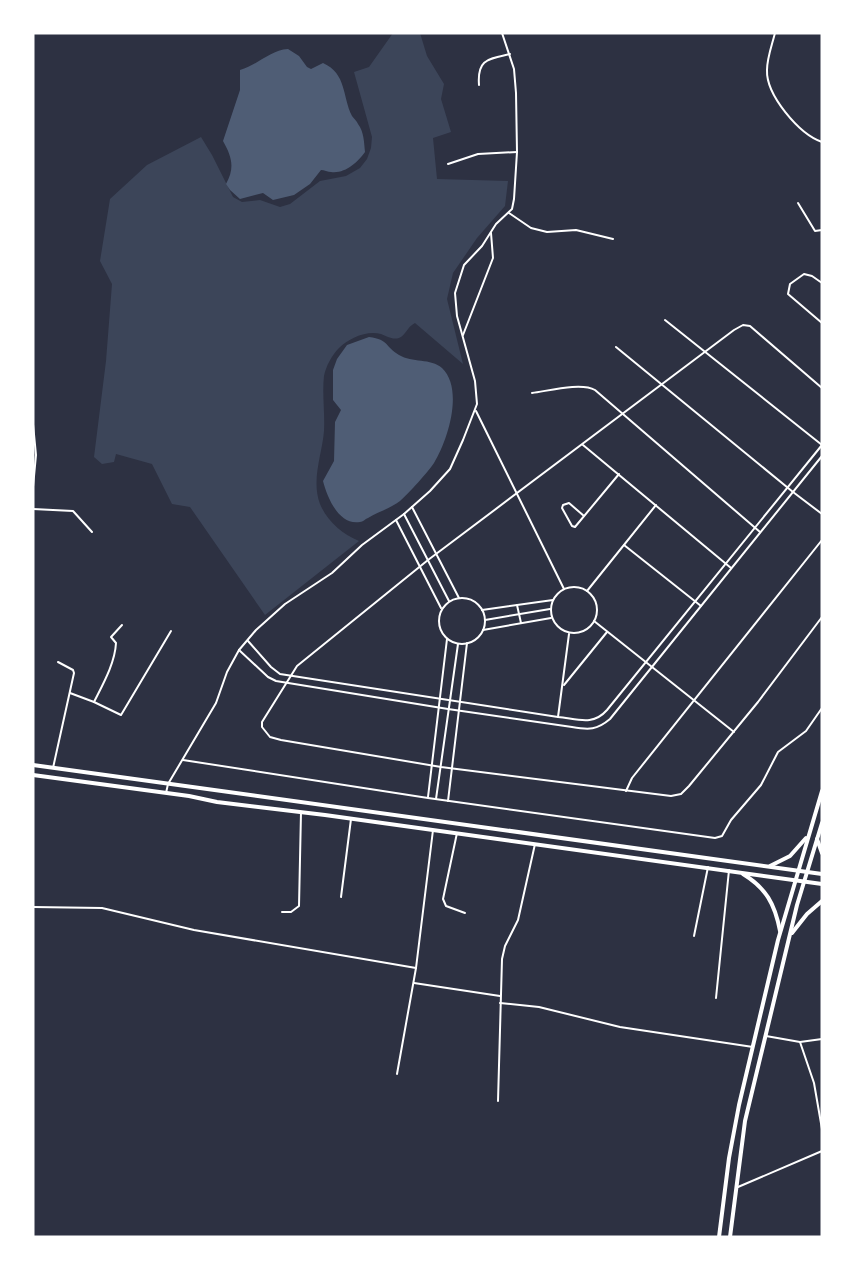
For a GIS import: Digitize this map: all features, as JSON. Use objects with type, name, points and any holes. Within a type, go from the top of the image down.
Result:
[{"type":"main road","points":[[33,765],[822,874]]},
{"type":"main road","points":[[33,775],[822,884]]},
{"type":"main road","points":[[719,1237],[729,1158],[753,1047],[780,933],[822,791]]},
{"type":"main road","points":[[730,1237],[746,1121],[804,881],[822,823]]},
{"type":"main road","points":[[769,866],[790,856],[808,835]]},
{"type":"main road","points":[[817,837],[822,852]]},
{"type":"main road","points":[[740,872],[763,888],[770,898],[775,908],[780,933]]},
{"type":"main road","points":[[790,936],[807,914],[822,901]]},
{"type":"street","points":[[502,33],[514,69],[516,93],[517,152],[514,200],[509,213],[496,224],[482,246],[464,265],[455,293],[456,305],[475,381],[476,411],[564,589]]},
{"type":"street","points":[[775,33],[767,69],[774,96],[796,124],[814,139],[822,142]]},
{"type":"street","points":[[479,85],[478,72],[482,63],[488,59],[510,54]]},
{"type":"street","points":[[448,164],[478,154],[517,152]]},
{"type":"street","points":[[798,203],[815,231],[822,230]]},
{"type":"street","points":[[509,213],[531,228],[547,231],[576,230],[613,239]]},
{"type":"street","points":[[463,335],[494,258],[491,233]]},
{"type":"street","points":[[822,283],[804,274],[790,284],[788,294],[822,323]]},
{"type":"street","points":[[248,641],[275,672],[289,676],[558,717],[595,720],[602,716],[822,445],[665,320]]},
{"type":"street","points":[[822,388],[750,326],[734,330],[428,560],[297,666],[262,722],[262,727],[270,737],[441,767],[662,796],[681,794],[734,732],[822,617]]},
{"type":"street","points":[[616,347],[661,386],[822,514]]},
{"type":"street","points":[[532,393],[589,387],[760,532]]},
{"type":"street","points":[[166,793],[168,784],[216,703],[227,672],[239,650],[256,630],[285,604],[332,573],[362,545],[412,507],[450,469],[476,411]]},
{"type":"street","points":[[33,424],[36,455],[33,487]]},
{"type":"street","points":[[583,445],[731,568]]},
{"type":"street","points":[[239,650],[268,677],[287,682],[525,721],[589,730],[600,727],[618,709],[822,456]]},
{"type":"street","points":[[584,516],[568,503],[563,505],[562,508],[574,527],[584,516],[619,474]]},
{"type":"street","points":[[586,591],[656,505]]},
{"type":"street","points":[[412,507],[459,598]]},
{"type":"street","points":[[33,508],[73,511],[92,532]]},
{"type":"street","points":[[404,514],[449,601]]},
{"type":"street","points":[[396,520],[441,609]]},
{"type":"street","points":[[626,791],[632,778],[693,700],[821,542]]},
{"type":"street","points":[[624,545],[700,606]]},
{"type":"street","points":[[572,587],[586,591],[597,610],[594,621],[583,632],[569,634],[558,627],[552,618],[550,609],[553,600],[564,589],[572,587]]},
{"type":"street","points":[[459,598],[474,601],[482,610],[485,620],[483,630],[477,638],[458,644],[447,639],[438,622],[441,609],[449,601],[459,598]]},
{"type":"street","points":[[482,610],[553,600]]},
{"type":"street","points":[[517,605],[521,623]]},
{"type":"street","points":[[485,620],[550,609]]},
{"type":"street","points":[[483,630],[552,618]]},
{"type":"street","points":[[594,621],[734,732]]},
{"type":"street","points":[[94,702],[105,679],[116,646],[111,637],[122,625]]},
{"type":"street","points":[[675,627],[680,631]]},
{"type":"street","points":[[70,693],[121,715],[171,631]]},
{"type":"street","points":[[562,687],[607,632]]},
{"type":"street","points":[[558,717],[569,634]]},
{"type":"street","points":[[428,798],[447,639]]},
{"type":"street","points":[[448,801],[467,643]]},
{"type":"street","points":[[436,799],[458,644]]},
{"type":"street","points":[[53,768],[73,670],[58,662]]},
{"type":"street","points":[[338,684],[338,692]]},
{"type":"street","points":[[391,700],[393,691]]},
{"type":"street","points":[[612,704],[618,709]]},
{"type":"street","points":[[182,759],[448,801],[719,838],[726,831],[731,820],[755,794],[778,752],[806,731],[822,708]]},
{"type":"street","points":[[525,721],[526,712]]},
{"type":"street","points":[[572,727],[574,719]]},
{"type":"street","points":[[282,912],[291,912],[300,906],[301,812]]},
{"type":"street","points":[[341,897],[351,819]]},
{"type":"street","points":[[397,1074],[414,983],[433,830]]},
{"type":"street","points":[[457,833],[443,899],[446,906],[465,913]]},
{"type":"street","points":[[498,1101],[502,959],[505,946],[518,921],[535,844]]},
{"type":"street","points":[[693,936],[708,867]]},
{"type":"street","points":[[716,998],[729,870]]},
{"type":"street","points":[[33,907],[102,908],[194,930],[416,968]]},
{"type":"street","points":[[414,983],[500,996]]},
{"type":"street","points":[[500,1003],[539,1007],[621,1027],[753,1047]]},
{"type":"street","points":[[766,1036],[800,1042],[822,1039]]},
{"type":"street","points":[[800,1042],[814,1083],[822,1130]]},
{"type":"street","points":[[735,1188],[822,1151]]},
{"type":"shaded area","points":[[393,33],[420,33],[427,56],[444,84],[441,99],[451,132],[433,138],[437,179],[508,181],[505,206],[477,238],[453,273],[447,299],[463,364],[415,323],[399,338],[370,333],[353,338],[343,344],[332,357],[324,376],[324,431],[317,477],[318,495],[323,510],[331,521],[341,531],[359,541],[265,615],[190,507],[172,504],[152,464],[116,454],[114,462],[102,464],[94,457],[106,361],[112,284],[100,261],[110,199],[147,165],[201,137],[233,197],[242,202],[260,200],[280,207],[290,204],[320,181],[346,176],[360,168],[367,159],[372,137],[354,72],[369,67]]},
{"type":"shaded area","points":[[288,49],[299,56],[311,69],[323,63],[336,73],[343,86],[352,116],[361,130],[365,152],[346,169],[336,172],[321,170],[310,184],[294,195],[273,200],[263,193],[240,199],[226,184],[231,173],[231,162],[223,141],[240,90],[240,70],[275,52]]},
{"type":"shaded area","points":[[369,337],[384,342],[394,352],[404,357],[432,363],[442,368],[449,377],[452,388],[452,415],[434,463],[409,493],[400,501],[362,522],[353,522],[346,520],[335,509],[323,481],[334,461],[335,422],[341,410],[333,400],[333,370],[337,359],[347,345]]}]
